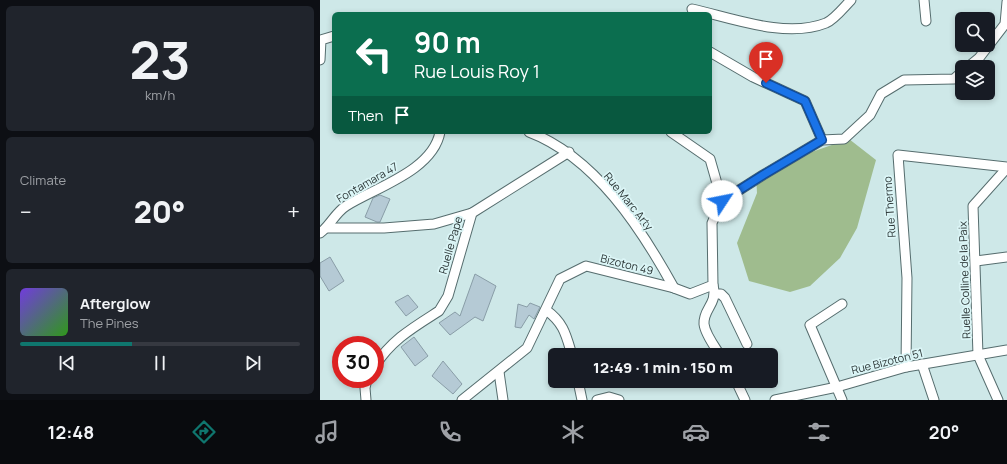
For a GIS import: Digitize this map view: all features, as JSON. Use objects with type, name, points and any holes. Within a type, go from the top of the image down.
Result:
[{"type":"street","points":[[712,13],[768,28],[808,28],[827,22],[851,0]]},
{"type":"street","points":[[924,0],[926,21]]},
{"type":"street","points":[[977,60],[1006,25],[1007,2]]},
{"type":"street","points":[[693,8],[708,12]]},
{"type":"street","points":[[320,60],[321,40],[332,37]]},
{"type":"street","points":[[712,53],[753,77],[805,101],[822,140]]},
{"type":"street","points":[[716,348],[704,324],[706,313],[714,300],[712,224],[722,201],[822,140],[844,139],[870,115],[881,94],[904,80],[955,78]]},
{"type":"street","name":"Fontamara 47","points":[[323,230],[345,207],[398,179],[416,166],[431,151],[439,138],[440,134]]},
{"type":"street","name":"Rue Marc Arty","points":[[534,134],[569,152],[606,187],[652,249],[674,288]]},
{"type":"street","points":[[674,134],[710,159],[722,201]]},
{"type":"street","name":"Ruelle Pape","points":[[384,352],[397,338],[439,311],[448,296],[472,213],[569,152]]},
{"type":"street","name":"Rue Thermo","points":[[906,367],[906,278],[898,155],[1007,167]]},
{"type":"street","name":"Ruelle Colline de la Paix","points":[[998,400],[978,355],[973,206],[1007,167]]},
{"type":"street","points":[[323,230],[384,228],[434,224],[472,213]]},
{"type":"street","points":[[976,261],[1007,257]]},
{"type":"street","name":"Bizoton 49","points":[[462,400],[499,372],[527,348],[560,279],[586,266],[674,288],[690,294],[714,289]]},
{"type":"street","points":[[714,289],[725,298],[747,344]]},
{"type":"street","points":[[842,304],[810,325],[842,400]]},
{"type":"street","points":[[546,310],[557,318],[564,329],[570,348]]},
{"type":"street","name":"Rue Bizoton 51","points":[[775,400],[837,387],[906,367],[1007,350]]},
{"type":"street","points":[[922,364],[934,400]]},
{"type":"street","points":[[499,372],[502,400]]},
{"type":"street","points":[[365,388],[366,400]]},
{"type":"street","points":[[579,388],[582,400]]},
{"type":"street","points":[[739,388],[745,400]]},
{"type":"street","points":[[597,400],[609,398],[619,400]]},
{"type":"green space","points":[[849,139],[876,160],[857,228],[840,258],[810,286],[790,292],[749,281],[737,243],[757,193],[756,174],[783,162]]},
{"type":"building","points":[[380,195],[390,199],[380,222],[377,222],[365,217],[373,198]]},
{"type":"building","points":[[330,257],[344,281],[329,291],[320,276],[320,263]]},
{"type":"building","points":[[475,274],[496,286],[483,321],[475,317],[450,335],[439,323],[455,312],[460,316]]},
{"type":"building","points":[[408,295],[418,307],[406,316],[395,302]]},
{"type":"building","points":[[530,303],[540,307],[534,319],[529,315],[521,328],[515,327],[518,304],[527,307]]},
{"type":"building","points":[[414,337],[428,356],[415,366],[401,347]]},
{"type":"building","points":[[443,361],[462,384],[453,394],[432,376]]},
{"type":"route","points":[[722,201],[822,140],[805,101],[766,83]]}]
